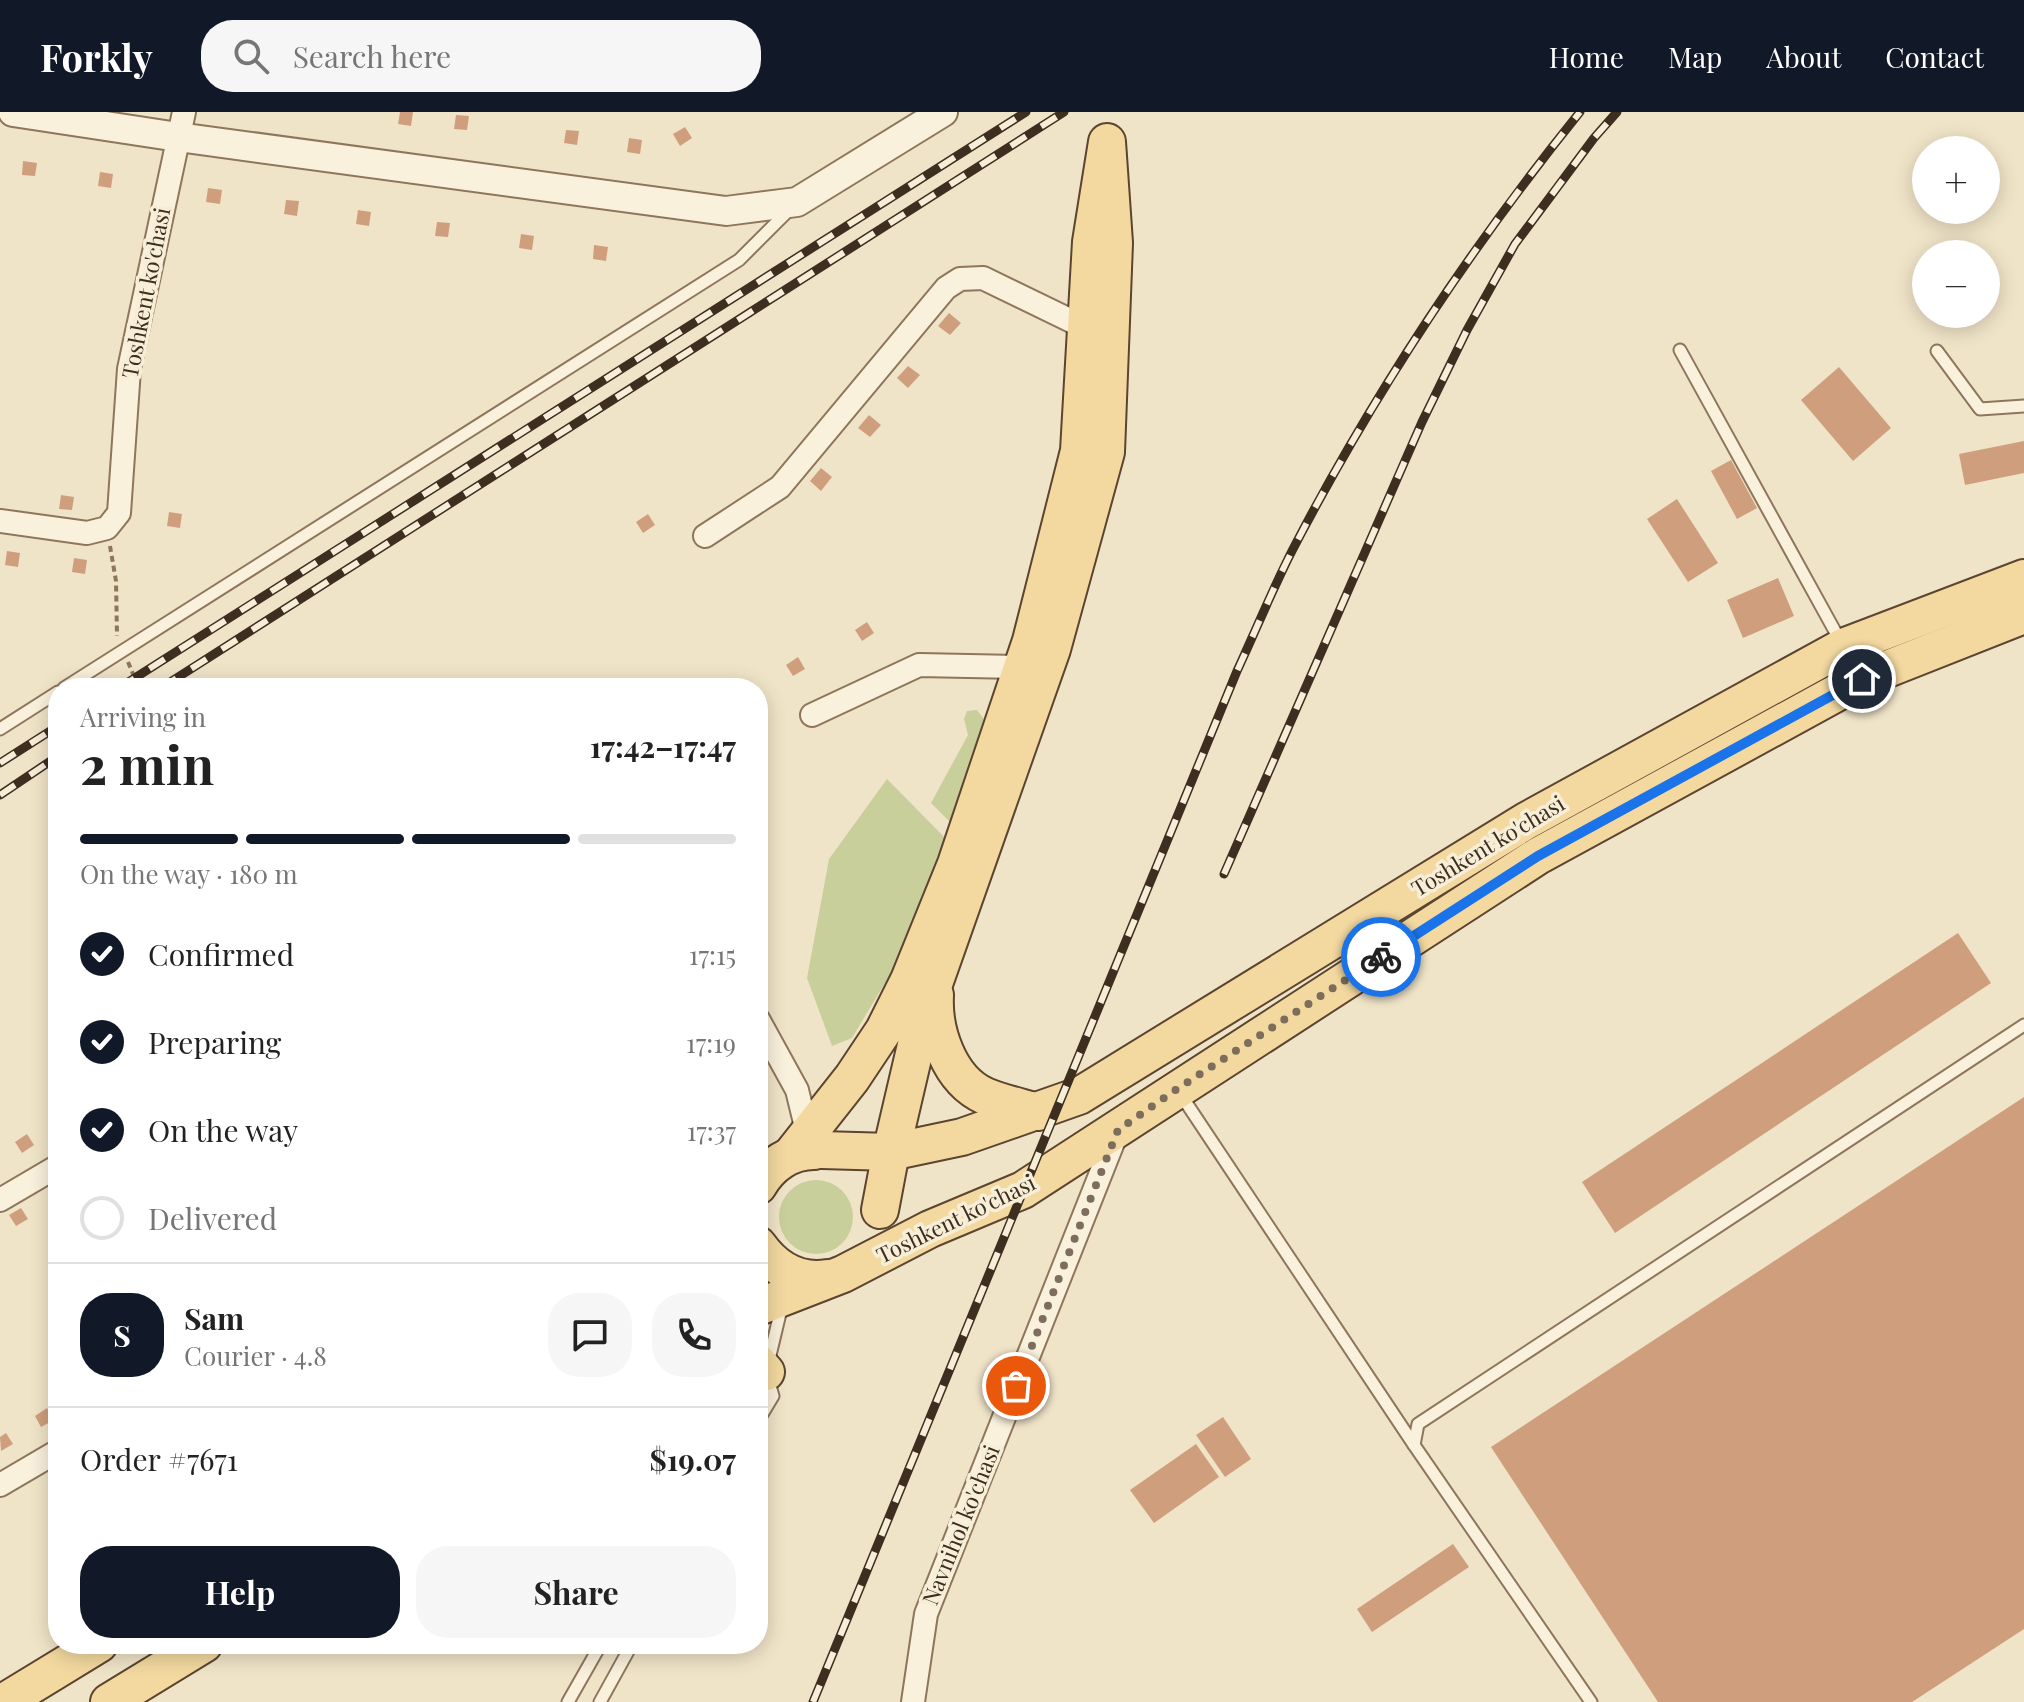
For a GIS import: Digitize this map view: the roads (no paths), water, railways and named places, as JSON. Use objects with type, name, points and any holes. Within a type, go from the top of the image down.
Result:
[{"type":"main road","points":[[768,1174],[779,1161],[807,1147],[884,1030],[909,980],[1032,672],[1079,451],[1091,242],[1106,127]]},
{"type":"main road","points":[[768,1258],[776,1293],[805,1279],[824,1279],[843,1274],[867,1254],[880,1226],[891,1152],[923,1015],[1106,452],[1114,243],[1106,127]]},
{"type":"main road","name":"Toshkent ko'chasi","points":[[807,1147],[891,1152],[962,1137],[1079,1096],[1526,821],[2024,578]]},
{"type":"main road","name":"Toshkent ko'chasi","points":[[843,1274],[930,1229],[1023,1190],[1538,856],[1853,663],[2024,615]]},
{"type":"main road","points":[[936,976],[934,1013],[939,1039],[959,1073],[984,1096],[1038,1112]]},
{"type":"main road","points":[[807,1147],[839,1155],[862,1170],[876,1192],[880,1210]]},
{"type":"main road","points":[[4,1702],[83,1654]]},
{"type":"main road","points":[[109,1702],[188,1654]]},
{"type":"street","points":[[13,112],[181,125],[726,211],[797,202],[943,112]]},
{"type":"street","name":"Toshkent ko'chasi","points":[[0,521],[87,533],[107,528],[119,513],[129,369],[181,125]]},
{"type":"street","points":[[705,536],[780,487],[946,288],[960,279],[983,278],[1086,328]]},
{"type":"street","points":[[812,715],[919,665],[1032,672]]},
{"type":"street","points":[[768,1037],[797,1090],[807,1147]]},
{"type":"street","name":"Navnihol ko'chasi","points":[[913,1702],[926,1614],[1118,1130]]},
{"type":"street","points":[[0,1200],[48,1172]]},
{"type":"street","points":[[0,1485],[48,1457]]},
{"type":"lane","points":[[80,678],[739,260],[797,202]]},
{"type":"lane","points":[[1680,350],[1853,663]]},
{"type":"lane","points":[[1937,351],[1980,409],[2024,406]]},
{"type":"lane","points":[[0,729],[48,698]]},
{"type":"lane","points":[[1414,1445],[1418,1424],[2024,1025]]},
{"type":"lane","points":[[1177,1089],[1414,1445],[1591,1702]]},
{"type":"lane","points":[[768,1335],[776,1293]]},
{"type":"lane","points":[[768,1386],[773,1396],[768,1404]]},
{"type":"lane","points":[[568,1702],[595,1654]]},
{"type":"lane","points":[[600,1702],[626,1654]]},
{"type":"railway","points":[[135,678],[1026,112]]},
{"type":"railway","points":[[177,678],[1064,112]]},
{"type":"railway","points":[[813,1702],[1237,671],[1286,564],[1356,435],[1426,323],[1500,216],[1580,112]]},
{"type":"railway","points":[[1224,874],[1422,422],[1467,330],[1515,244],[1617,112]]},
{"type":"railway","points":[[0,763],[48,732]]},
{"type":"railway","points":[[0,795],[48,763]]}]
